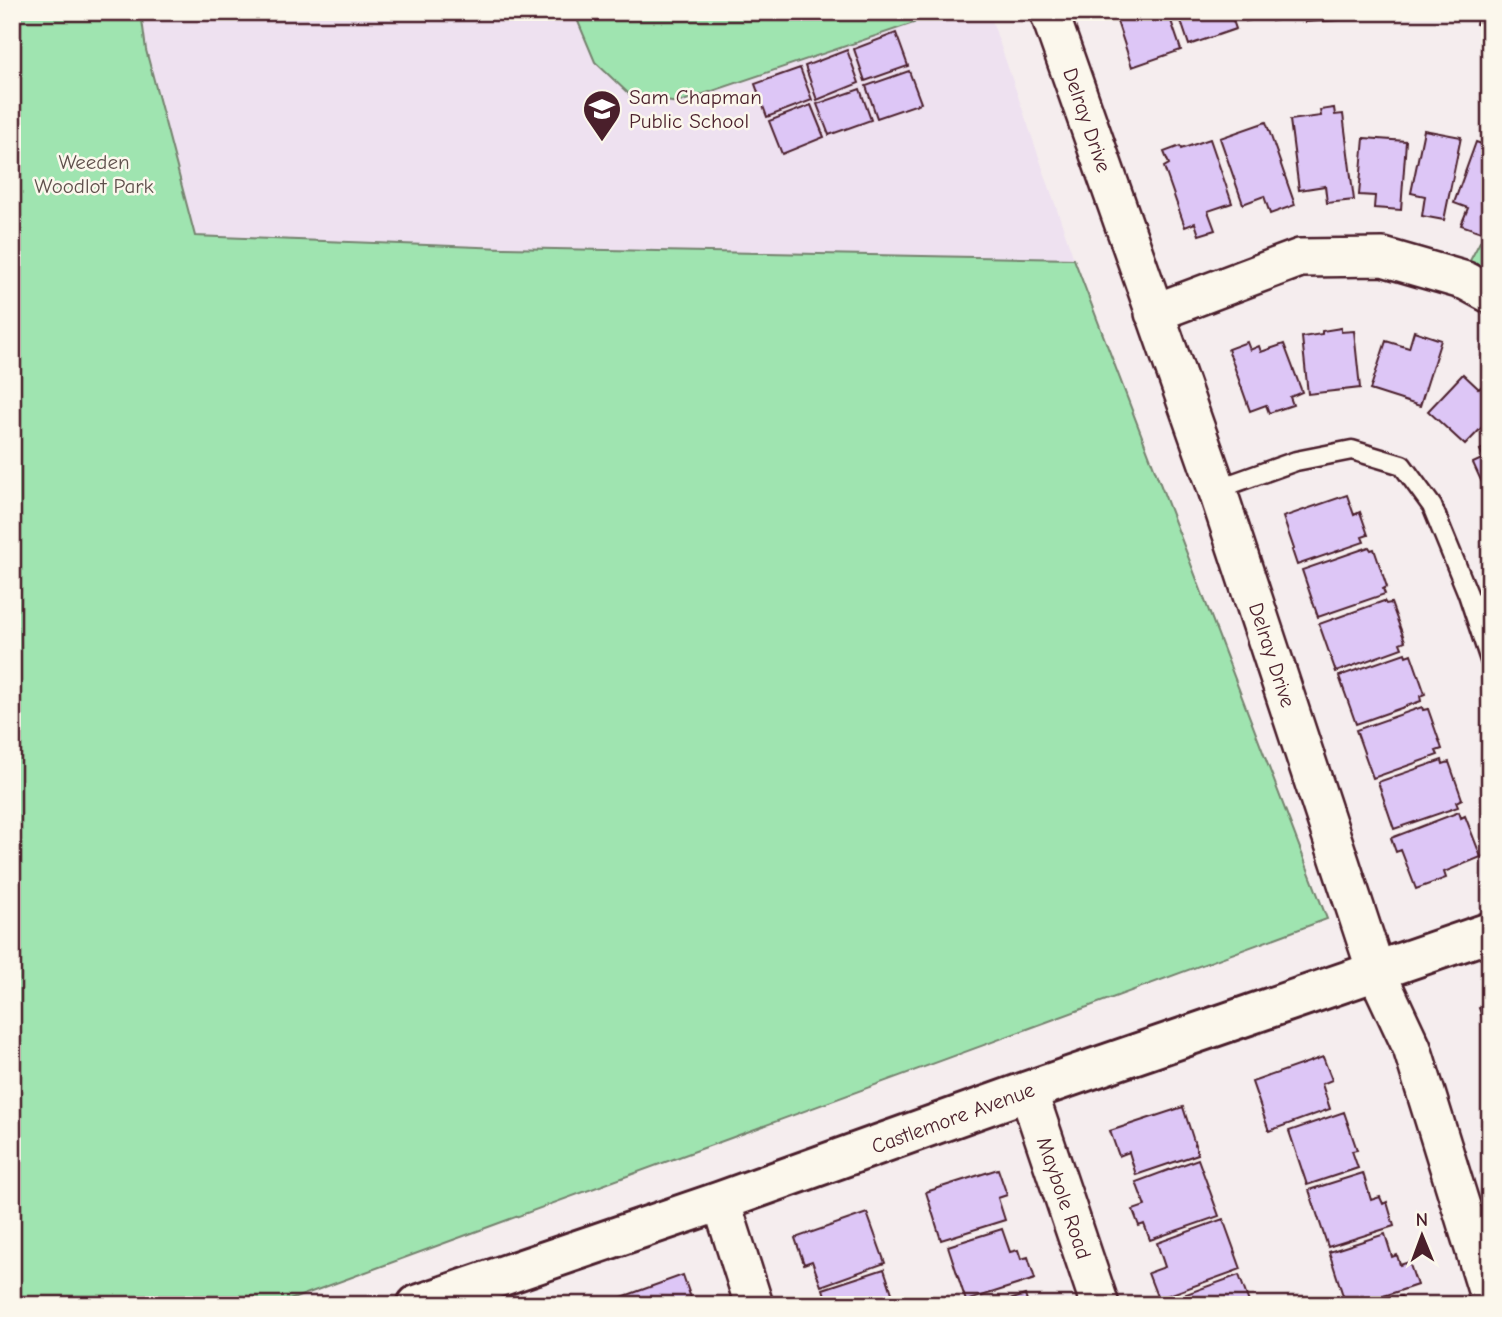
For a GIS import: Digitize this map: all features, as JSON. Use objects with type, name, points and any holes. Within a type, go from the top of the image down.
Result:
[{"type":"street","name":"Delray Drive","points":[[1049,12],[1217,489],[1377,971],[1412,1048],[1490,1300]]},
{"type":"street","points":[[1154,313],[1300,258],[1383,257],[1466,281],[1490,294]]},
{"type":"street","name":"Castlemore Avenue","points":[[417,1305],[1490,932]]},
{"type":"street","name":"Maybole Road","points":[[1028,1091],[1100,1305]]},
{"type":"street","points":[[721,1201],[754,1305]]},
{"type":"lane","points":[[1217,489],[1296,461],[1352,450],[1402,465],[1432,506],[1468,594],[1490,660]]},
{"type":"shaded area","name":"Sam Chapman Public School","points":[[141,12],[989,12],[1074,259],[504,248],[195,236],[146,50]]},
{"type":"green space","name":"Weeden Woodlot Park","points":[[12,12],[141,12],[146,50],[195,236],[504,248],[1074,259],[1327,919],[276,1305],[12,1305]]},
{"type":"green space","points":[[574,12],[910,12],[914,23],[677,103],[629,94],[595,62]]},
{"type":"green space","points":[[1490,223],[1490,282],[1465,270]]},
{"type":"building","points":[[1114,12],[1168,12],[1181,50],[1132,67]]},
{"type":"building","points":[[1178,12],[1230,12],[1236,29],[1189,45]]},
{"type":"building","points":[[1244,12],[1295,12],[1296,16],[1272,21],[1271,16],[1246,21]]},
{"type":"building","points":[[1304,12],[1356,12],[1357,19],[1305,22]]},
{"type":"building","points":[[1479,12],[1490,12],[1490,27],[1476,24]]},
{"type":"building","points":[[896,33],[908,66],[865,81],[854,49]]},
{"type":"building","points":[[847,50],[859,83],[817,100],[805,66]]},
{"type":"building","points":[[800,68],[812,100],[767,117],[755,84]]},
{"type":"building","points":[[909,71],[921,103],[877,118],[866,86]]},
{"type":"building","points":[[860,89],[871,120],[829,135],[817,104]]},
{"type":"building","points":[[811,105],[824,137],[782,154],[769,121]]},
{"type":"building","points":[[1334,108],[1335,115],[1343,114],[1354,200],[1327,203],[1325,186],[1299,190],[1290,120],[1321,116],[1320,110]]},
{"type":"building","points":[[1266,122],[1295,205],[1270,214],[1264,196],[1243,204],[1220,138]]},
{"type":"building","points":[[1424,130],[1461,137],[1444,220],[1422,216],[1425,196],[1411,193]]},
{"type":"building","points":[[1364,138],[1406,141],[1401,210],[1374,208],[1375,196],[1359,195]]},
{"type":"building","points":[[1210,139],[1232,203],[1208,211],[1215,230],[1199,235],[1195,223],[1185,227],[1164,167],[1169,164],[1164,152]]},
{"type":"building","points":[[1476,142],[1490,147],[1490,216],[1484,233],[1461,225],[1468,208],[1454,203]]},
{"type":"building","points":[[1341,328],[1341,332],[1354,331],[1360,388],[1308,394],[1302,337]]},
{"type":"building","points":[[1414,331],[1441,340],[1420,406],[1370,390],[1386,341],[1409,348]]},
{"type":"building","points":[[1247,342],[1250,350],[1259,346],[1261,352],[1284,344],[1302,392],[1290,397],[1293,405],[1269,413],[1266,405],[1250,411],[1228,349]]},
{"type":"building","points":[[1463,374],[1479,389],[1490,378],[1490,419],[1465,445],[1428,411]]},
{"type":"building","points":[[1490,445],[1490,484],[1484,487],[1473,463],[1484,458],[1480,450]]},
{"type":"building","points":[[1347,495],[1354,515],[1360,512],[1368,535],[1362,537],[1364,542],[1297,565],[1283,517]]},
{"type":"building","points":[[1369,547],[1374,549],[1387,587],[1383,589],[1385,594],[1318,617],[1302,570]]},
{"type":"building","points":[[1384,601],[1386,604],[1391,603],[1405,641],[1400,643],[1402,648],[1336,672],[1319,624]]},
{"type":"building","points":[[1405,653],[1406,656],[1411,654],[1425,694],[1420,696],[1421,701],[1356,724],[1339,676]]},
{"type":"building","points":[[1422,707],[1423,710],[1428,709],[1442,749],[1436,751],[1438,755],[1373,778],[1356,730]]},
{"type":"building","points":[[1442,760],[1443,764],[1449,762],[1462,799],[1456,802],[1458,807],[1394,829],[1378,782]]},
{"type":"building","points":[[1459,812],[1461,818],[1465,816],[1481,857],[1444,872],[1446,878],[1416,889],[1401,850],[1396,852],[1391,838]]},
{"type":"building","points":[[1490,1004],[1490,1031],[1488,1032],[1479,1008]]},
{"type":"building","points":[[1323,1057],[1332,1080],[1322,1084],[1330,1109],[1269,1131],[1252,1082]]},
{"type":"building","points":[[1183,1107],[1198,1154],[1136,1175],[1129,1152],[1119,1156],[1110,1131]]},
{"type":"building","points":[[1344,1112],[1357,1150],[1352,1151],[1358,1168],[1307,1185],[1289,1131]]},
{"type":"building","points":[[1198,1159],[1219,1216],[1150,1240],[1144,1224],[1139,1226],[1133,1210],[1145,1206],[1136,1182]]},
{"type":"building","points":[[998,1169],[1007,1195],[998,1198],[1005,1220],[941,1240],[926,1192]]},
{"type":"building","points":[[1363,1173],[1371,1200],[1380,1197],[1383,1204],[1387,1202],[1394,1226],[1328,1247],[1309,1190]]},
{"type":"building","points":[[867,1213],[885,1263],[821,1286],[812,1261],[804,1264],[795,1238]]},
{"type":"building","points":[[1223,1219],[1241,1269],[1158,1299],[1148,1273],[1165,1267],[1157,1243]]},
{"type":"building","points":[[1002,1229],[1010,1252],[1018,1250],[1021,1259],[1028,1257],[1035,1279],[966,1301],[948,1246]]},
{"type":"building","points":[[1385,1234],[1392,1257],[1397,1255],[1400,1265],[1409,1262],[1417,1285],[1357,1305],[1346,1305],[1329,1252]]},
{"type":"building","points":[[884,1269],[896,1305],[828,1305],[823,1289]]},
{"type":"building","points":[[683,1275],[692,1301],[682,1305],[612,1305],[611,1301]]},
{"type":"building","points":[[1239,1275],[1250,1305],[1177,1305],[1175,1298]]},
{"type":"building","points":[[1025,1295],[1028,1305],[994,1305]]},
{"type":"building","points":[[1401,1296],[1404,1305],[1376,1305]]},
{"type":"place","name":"Sam Chapman Public School","points":[[602,143]]}]
